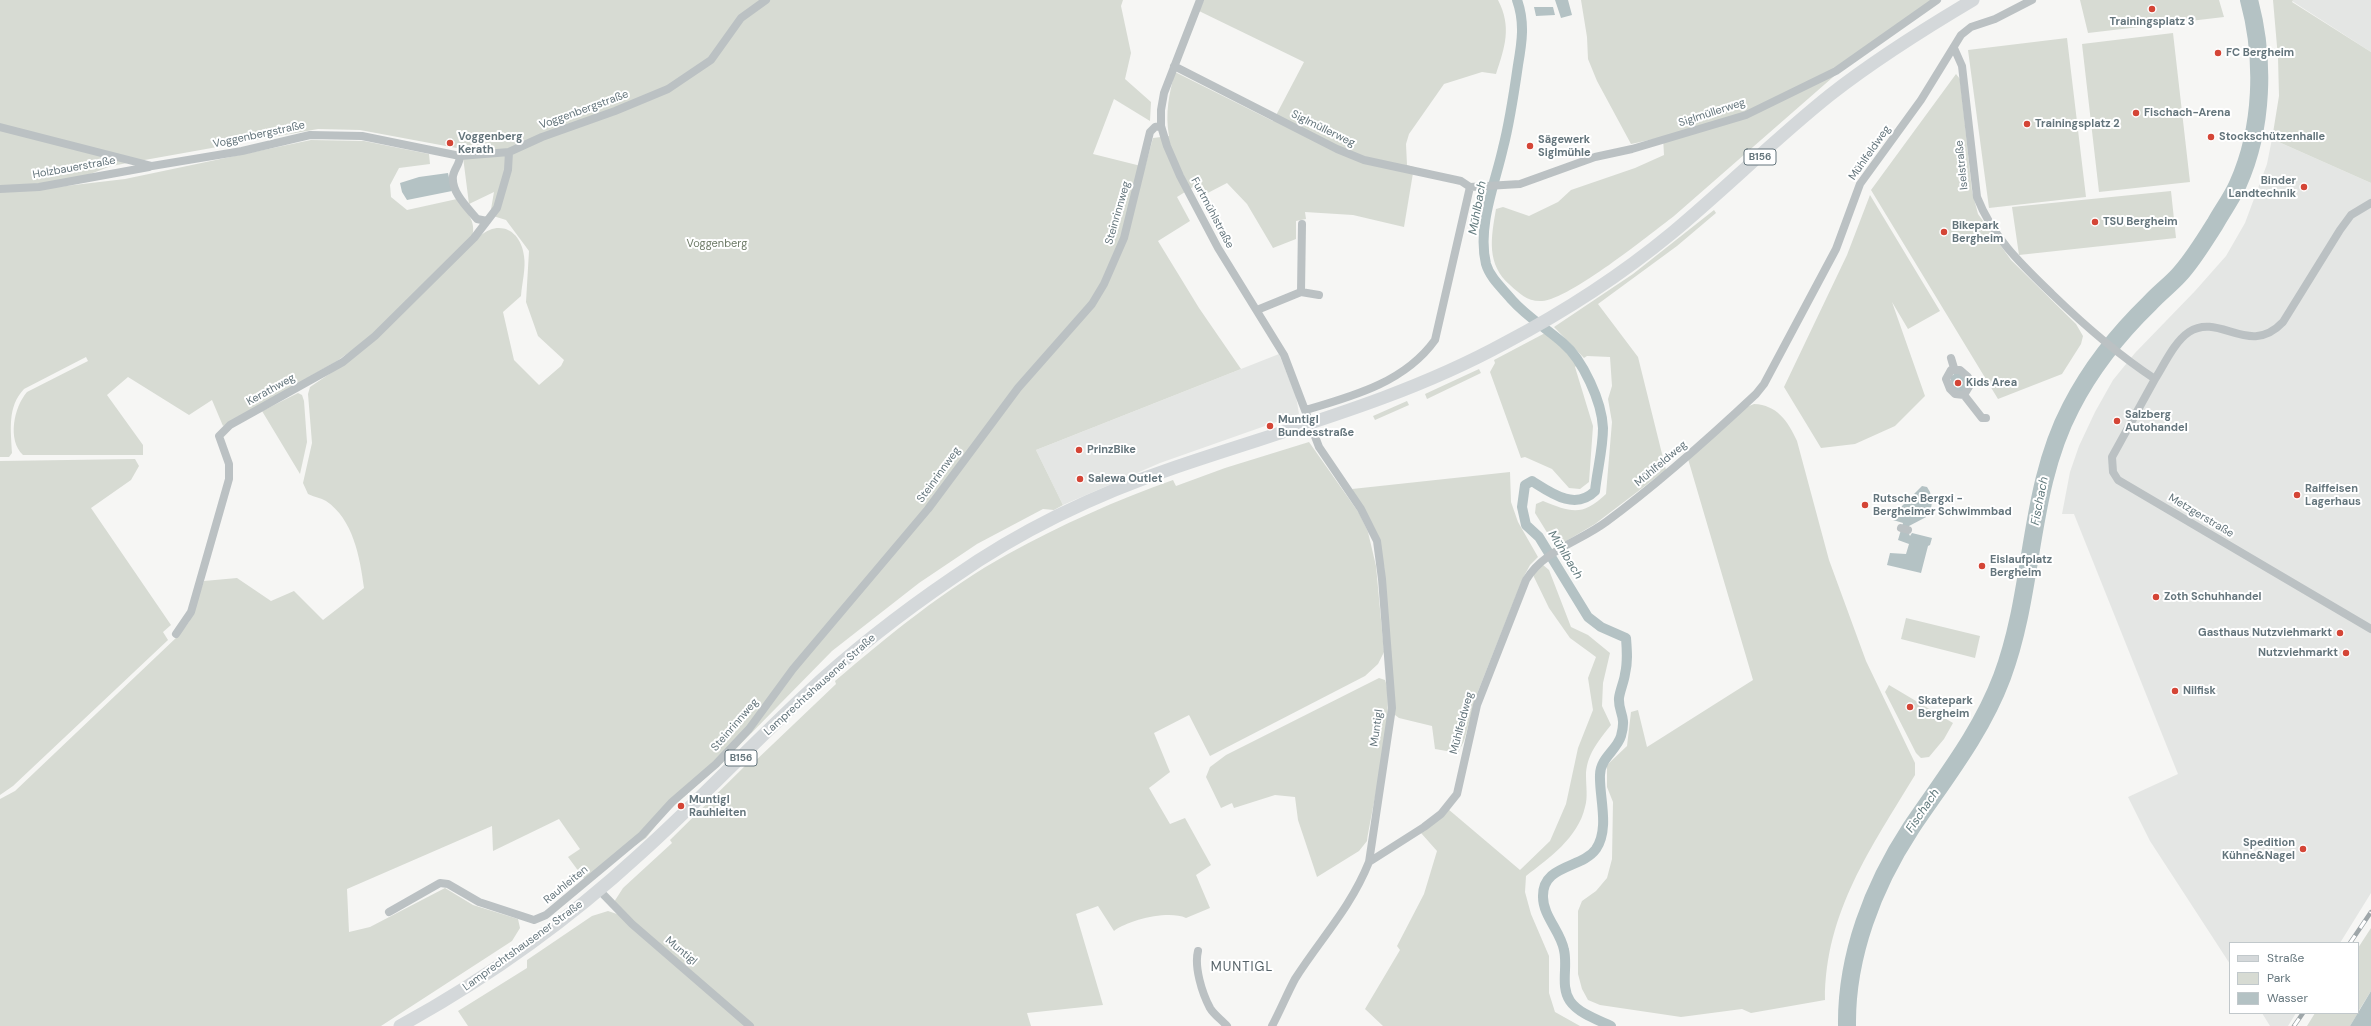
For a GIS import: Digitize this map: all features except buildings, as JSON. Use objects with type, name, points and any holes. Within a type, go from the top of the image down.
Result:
[{"type":"main road","name":"B156","points":[[1311,424],[1386,398],[1436,377],[1527,331],[1590,293],[1669,236],[1828,96],[1889,52],[1973,0]]},
{"type":"main road","name":"Lamprechtshausener Straße","points":[[400,1026],[494,969],[542,935],[599,890],[687,811],[804,696],[873,636],[959,573],[996,550],[1089,502],[1172,468],[1311,424]]},
{"type":"street","name":"Voggenbergstraße","points":[[0,127],[152,166],[242,151],[310,135],[370,138],[460,156],[509,152],[542,137],[615,111],[668,89],[711,60],[741,18],[766,0]]},
{"type":"street","name":"Furtmühlstraße","points":[[1200,0],[1164,93],[1161,110],[1161,126],[1178,170],[1199,213],[1284,355],[1311,424]]},
{"type":"street","name":"Siglmüllerweg","points":[[1174,66],[1344,152],[1364,160],[1461,181],[1470,187],[1520,184],[1594,157],[1632,149],[1746,115],[1836,71],[1936,0]]},
{"type":"street","points":[[1954,48],[1961,35],[1971,27],[1995,19],[2032,0]]},
{"type":"street","name":"Iselstraße","points":[[1954,48],[1962,66],[1977,197],[1984,214],[2013,258],[2090,332],[2126,360],[2155,379]]},
{"type":"street","name":"Mühlfeldweg","points":[[1369,862],[1424,827],[1441,814],[1457,794],[1477,705],[1526,580],[1541,560],[1605,523],[1662,479],[1756,394],[1764,384],[1836,249],[1860,184],[1910,116],[1954,48]]},
{"type":"street","name":"Steinrinnweg","points":[[672,802],[716,764],[749,729],[794,669],[928,509],[1018,388],[1092,304],[1104,284],[1124,238],[1150,132],[1155,127],[1161,126]]},
{"type":"street","name":"Kerathweg","points":[[176,634],[191,612],[229,479],[229,464],[219,436],[230,425],[309,382],[361,349],[474,238],[497,208],[508,170],[509,152]]},
{"type":"street","points":[[460,156],[460,163],[454,174],[453,184],[458,194],[477,219],[487,221]]},
{"type":"street","name":"Holzbauerstraße","points":[[0,189],[47,186],[152,166]]},
{"type":"street","points":[[1306,410],[1369,389],[1392,379],[1425,354],[1435,340],[1470,187]]},
{"type":"street","name":"Metzgerstraße","points":[[2371,203],[2351,215],[2283,322],[2276,330],[2259,337],[2208,328],[2190,332],[2183,337],[2155,379],[2112,457],[2113,472],[2118,480],[2371,629]]},
{"type":"street","points":[[1301,292],[1302,224]]},
{"type":"street","points":[[1257,310],[1301,292],[1319,295]]},
{"type":"street","points":[[1951,358],[1954,368]]},
{"type":"street","points":[[1954,368],[1963,371],[1968,377],[1970,385],[1964,395]]},
{"type":"street","points":[[1954,368],[1947,375],[1948,386],[1956,394],[1964,395],[1982,418],[1986,418]]},
{"type":"street","name":"Muntigl","points":[[1272,1026],[1295,980],[1342,913],[1361,881],[1369,862],[1392,708],[1382,578],[1377,541],[1361,508],[1319,447],[1311,424]]},
{"type":"street","name":"Rauhleiten","points":[[389,912],[440,883],[448,884],[479,902],[534,920],[546,915],[613,861],[642,835],[672,802]]},
{"type":"street","name":"Muntigl","points":[[599,890],[632,924],[750,1026]]},
{"type":"street","points":[[1198,951],[1197,967],[1207,1000],[1211,1009],[1227,1026]]},
{"type":"shaded area","points":[[2371,0],[2371,52],[2292,1]]},
{"type":"shaded area","points":[[2272,139],[2371,183],[2371,893],[2341,942],[2229,942],[2229,962],[2150,841],[2128,797],[2178,774],[2074,514],[2062,514],[2070,472],[2079,446],[2095,412],[2113,380],[2135,353],[2195,291],[2226,256],[2245,223],[2267,164]]},
{"type":"shaded area","points":[[1279,354],[1296,396],[1299,414],[1160,463],[1063,505],[1036,450]]},
{"type":"shaded area","points":[[2263,1014],[2295,1014],[2288,1026],[2270,1026]]},
{"type":"green space","name":"Voggenberg","points":[[0,0],[1123,0],[1121,6],[1131,53],[1125,79],[1151,102],[1150,121],[1114,99],[1093,154],[1145,167],[1153,138],[1169,136],[1167,119],[1168,104],[1175,72],[1273,121],[1304,62],[1199,11],[1204,0],[1498,0],[1505,19],[1506,37],[1496,74],[1482,72],[1444,84],[1409,134],[1406,144],[1407,165],[1414,167],[1404,227],[1353,215],[1305,212],[1306,219],[1296,221],[1296,239],[1273,248],[1247,204],[1227,183],[1200,197],[1193,187],[1177,197],[1190,221],[1158,241],[1199,308],[1241,369],[1036,450],[1063,505],[1054,510],[1043,509],[977,544],[919,583],[832,651],[723,762],[665,814],[646,838],[585,880],[568,857],[580,849],[559,819],[493,851],[492,826],[347,889],[349,932],[370,927],[445,888],[473,905],[518,919],[520,928],[512,941],[381,1026],[0,1026],[0,799],[15,791],[178,636],[189,622],[204,581],[237,578],[271,601],[294,591],[323,620],[364,588],[354,540],[349,528],[343,518],[326,501],[308,494],[303,483],[312,443],[308,394],[310,387],[344,364],[480,236],[495,228],[502,228],[514,234],[519,240],[524,256],[521,296],[503,312],[514,360],[539,385],[561,366],[564,360],[538,336],[526,302],[529,251],[506,220],[490,215],[494,192],[469,204],[462,149],[360,130],[318,129],[111,166],[57,187],[125,179],[311,140],[364,141],[429,154],[430,164],[399,168],[390,185],[391,197],[407,210],[457,199],[472,221],[472,237],[369,338],[337,361],[223,426],[212,400],[189,415],[128,377],[107,395],[143,445],[143,455],[23,455],[18,449],[14,432],[16,415],[22,398],[27,392],[88,361],[86,357],[24,389],[12,411],[12,453],[9,457],[0,457]]},
{"type":"green space","points":[[1581,0],[1933,0],[1864,50],[1674,216],[1647,237],[1609,265],[1571,290],[1555,298],[1537,301],[1524,297],[1502,277],[1497,268],[1492,250],[1496,209],[1503,207],[1529,216],[1558,202],[1571,190],[1635,168],[1664,155],[1663,137],[1631,144],[1597,81],[1588,59],[1587,37]]},
{"type":"green space","name":"Trainingsplatz 3","points":[[2080,0],[2219,0],[2224,17],[2088,33]]},
{"type":"green space","points":[[2273,0],[2293,0],[2292,2],[2371,52],[2371,183],[2272,139],[2279,96],[2278,58]]},
{"type":"green space","name":"Fischach-Arena","points":[[2173,33],[2190,182],[2099,192],[2082,44]]},
{"type":"green space","name":"Trainingsplatz 2","points":[[2067,38],[2086,197],[1989,208],[1968,50]]},
{"type":"green space","name":"Bikepark Bergheim","points":[[1956,74],[1960,79],[1972,191],[1978,214],[2011,260],[2076,324],[2083,336],[2081,344],[2062,374],[1998,399],[1871,190]]},
{"type":"green space","name":"TSU Bergheim","points":[[2171,191],[2176,238],[2019,255],[2012,207]]},
{"type":"green space","points":[[1870,195],[1940,311],[1908,329],[1892,302],[1925,396],[1895,426],[1855,444],[1821,448],[1784,387],[1847,255]]},
{"type":"green space","points":[[1714,210],[1716,213],[1677,246],[1598,304],[1638,357],[1666,470],[1595,524],[1556,547],[1535,513],[1536,504],[1543,501],[1569,510],[1583,509],[1598,501],[1606,494],[1612,422],[1608,399],[1612,386],[1610,357],[1587,356],[1584,358],[1554,327],[1633,274]]},
{"type":"green space","points":[[1547,332],[1578,364],[1575,367],[1593,426],[1589,482],[1580,489],[1569,488],[1552,469],[1525,457],[1521,458],[1490,372],[1495,363],[1494,360]]},
{"type":"green space","points":[[1479,369],[1481,373],[1427,399],[1425,394]]},
{"type":"green space","points":[[298,393],[302,395],[304,401],[307,442],[300,474],[262,411]]},
{"type":"green space","points":[[1407,401],[1409,405],[1375,420],[1373,416]]},
{"type":"green space","points":[[1754,404],[1769,407],[1781,415],[1790,427],[1797,441],[1829,560],[1866,661],[1915,763],[1915,775],[1867,855],[1842,909],[1833,938],[1827,968],[1825,1000],[1751,1013],[1742,1009],[1681,1017],[1600,1005],[1588,1000],[1582,989],[1578,974],[1578,911],[1582,901],[1596,891],[1607,878],[1612,859],[1613,802],[1607,787],[1607,765],[1627,746],[1631,712],[1638,710],[1647,747],[1753,680],[1688,459],[1744,408]]},
{"type":"green space","points":[[1309,442],[1359,513],[1368,532],[1376,566],[1384,652],[1378,664],[1365,676],[1210,756],[1189,715],[1154,733],[1170,772],[1149,788],[1170,824],[1185,818],[1211,865],[1196,875],[1210,908],[1186,918],[1169,915],[1149,917],[1129,923],[1114,931],[1098,906],[1076,914],[1103,1005],[1027,1013],[1031,1026],[753,1026],[636,924],[614,902],[623,888],[672,843],[670,840],[748,763],[751,765],[836,684],[835,681],[918,613],[962,582],[1028,543],[1068,523],[1131,496],[1173,480],[1176,486],[1225,468]]},
{"type":"green space","points":[[135,459],[139,466],[131,480],[91,508],[171,625],[163,632],[168,640],[13,786],[0,795],[0,461]]},
{"type":"green space","points":[[1510,472],[1511,502],[1518,522],[1538,557],[1530,565],[1523,578],[1477,694],[1464,741],[1458,753],[1435,749],[1432,726],[1399,718],[1395,715],[1384,566],[1352,489]]},
{"type":"green space","points":[[1542,564],[1549,570],[1571,627],[1588,635],[1610,653],[1603,683],[1602,706],[1611,725],[1590,755],[1586,776],[1587,792],[1585,807],[1581,818],[1576,828],[1562,846],[1526,876],[1525,892],[1531,914],[1549,956],[1549,993],[1555,1012],[1580,1026],[1383,1026],[1365,1009],[1400,950],[1397,946],[1424,894],[1437,851],[1421,833],[1448,809],[1520,870],[1550,841],[1566,804],[1578,748],[1593,710],[1588,678],[1596,657],[1570,638],[1549,608],[1533,575]]},
{"type":"green space","points":[[1906,618],[1980,636],[1975,658],[1901,639]]},
{"type":"green space","points":[[1379,678],[1385,680],[1388,693],[1388,712],[1382,758],[1367,841],[1359,851],[1317,877],[1298,820],[1295,797],[1275,795],[1234,808],[1232,803],[1221,808],[1206,777],[1210,767],[1226,755]]},
{"type":"green space","name":"Skatepark Bergheim","points":[[1889,685],[1953,723],[1944,739],[1929,757],[1921,758],[1916,753],[1885,692]]},
{"type":"green space","points":[[608,911],[620,915],[747,1026],[468,1026],[458,1011],[527,968],[527,960],[592,916]]},
{"type":"green space","points":[[2371,928],[2371,991],[2359,1010],[2359,946]]},
{"type":"green space","points":[[2314,1014],[2357,1014],[2350,1026],[2307,1026]]},
{"type":"water","points":[[1555,0],[1568,0],[1572,15],[1561,18]]},
{"type":"water","points":[[1534,7],[1553,7],[1555,15],[1536,16]]},
{"type":"water","points":[[448,173],[452,191],[407,200],[402,192],[400,183],[419,177]]},
{"type":"water","name":"Kids Area","points":[[1957,372],[1965,378],[1967,385],[1962,392],[1956,391],[1952,386],[1950,377]]},
{"type":"water","points":[[1922,486],[1927,487],[1930,492],[1932,502],[1930,515],[1909,526],[1908,532],[1910,536],[1912,533],[1932,538],[1930,545],[1928,546],[1921,573],[1887,565],[1890,553],[1906,554],[1909,544],[1898,540],[1903,523],[1893,520],[1896,507],[1900,508]]},
{"type":"water","points":[[2371,991],[2371,1026],[2350,1026],[2357,1014],[2359,1014],[2359,1011]]},
{"type":"waterway","name":"Mühlbach","points":[[1517,0],[1520,8],[1522,24],[1521,48],[1508,128],[1485,220],[1484,250],[1486,264],[1494,279],[1518,306],[1563,343],[1578,360],[1595,394],[1602,418],[1603,428],[1595,491],[1587,497],[1579,500],[1571,500],[1555,495],[1532,481],[1525,485],[1522,507],[1526,525],[1539,537],[1588,617],[1601,627],[1626,638],[1627,652],[1626,670],[1619,698],[1623,719],[1623,729],[1619,741],[1603,764],[1600,775],[1603,812],[1600,841],[1596,849],[1590,855],[1564,868],[1549,878],[1544,886],[1543,897],[1546,911],[1564,950],[1565,989],[1570,1001],[1583,1013],[1611,1026]]},
{"type":"waterway","name":"Fischach","points":[[1847,1026],[1851,974],[1864,922],[1874,898],[1897,850],[1973,736],[1984,717],[2002,677],[2013,644],[2021,610],[2046,472],[2057,439],[2071,407],[2087,379],[2106,352],[2139,314],[2176,279],[2189,263],[2215,224],[2238,184],[2253,140],[2259,93],[2258,46],[2249,0]]},
{"type":"railway","points":[[2351,942],[2371,912]]},
{"type":"railway","points":[[2294,1026],[2302,1014]]},
{"type":"place","name":"Trainingsplatz 3","points":[[2152,9]]},
{"type":"place","name":"FC Bergheim","points":[[2218,53]]},
{"type":"place","name":"Fischach-Arena","points":[[2136,113]]},
{"type":"place","name":"Trainingsplatz 2","points":[[2027,124]]},
{"type":"place","name":"Stockschützenhalle","points":[[2211,137]]},
{"type":"place","name":"Voggenberg Kerath","points":[[450,143]]},
{"type":"place","name":"Sägewerk Siglmühle","points":[[1530,146]]},
{"type":"place","name":"Binder Landtechnik","points":[[2304,187]]},
{"type":"place","name":"TSU Bergheim","points":[[2095,222]]},
{"type":"place","name":"Bikepark Bergheim","points":[[1944,232]]},
{"type":"place","name":"Kids Area","points":[[1958,383]]},
{"type":"place","name":"Salzberg Autohandel","points":[[2117,421]]},
{"type":"place","name":"Muntigl Bundesstraße","points":[[1270,426]]},
{"type":"place","name":"PrinzBike","points":[[1079,450]]},
{"type":"place","name":"Salewa Outlet","points":[[1080,479]]},
{"type":"place","name":"Raiffeisen Lagerhaus","points":[[2297,495]]},
{"type":"place","name":"Rutsche Bergxi - Bergheimer Schwimmbad","points":[[1865,505]]},
{"type":"place","name":"Eislaufplatz Bergheim","points":[[1982,566]]},
{"type":"place","name":"Zoth Schuhhandel","points":[[2156,597]]},
{"type":"place","name":"Gasthaus Nutzviehmarkt","points":[[2340,633]]},
{"type":"place","name":"Nutzviehmarkt","points":[[2346,653]]},
{"type":"place","name":"Nilfisk","points":[[2175,691]]},
{"type":"place","name":"Skatepark Bergheim","points":[[1910,707]]},
{"type":"place","name":"Muntigl Rauhleiten","points":[[681,806]]},
{"type":"place","name":"Spedition Kühne&Nagel","points":[[2303,849]]},
{"type":"district","name":"MUNTIGL","points":[[1242,968]]}]
